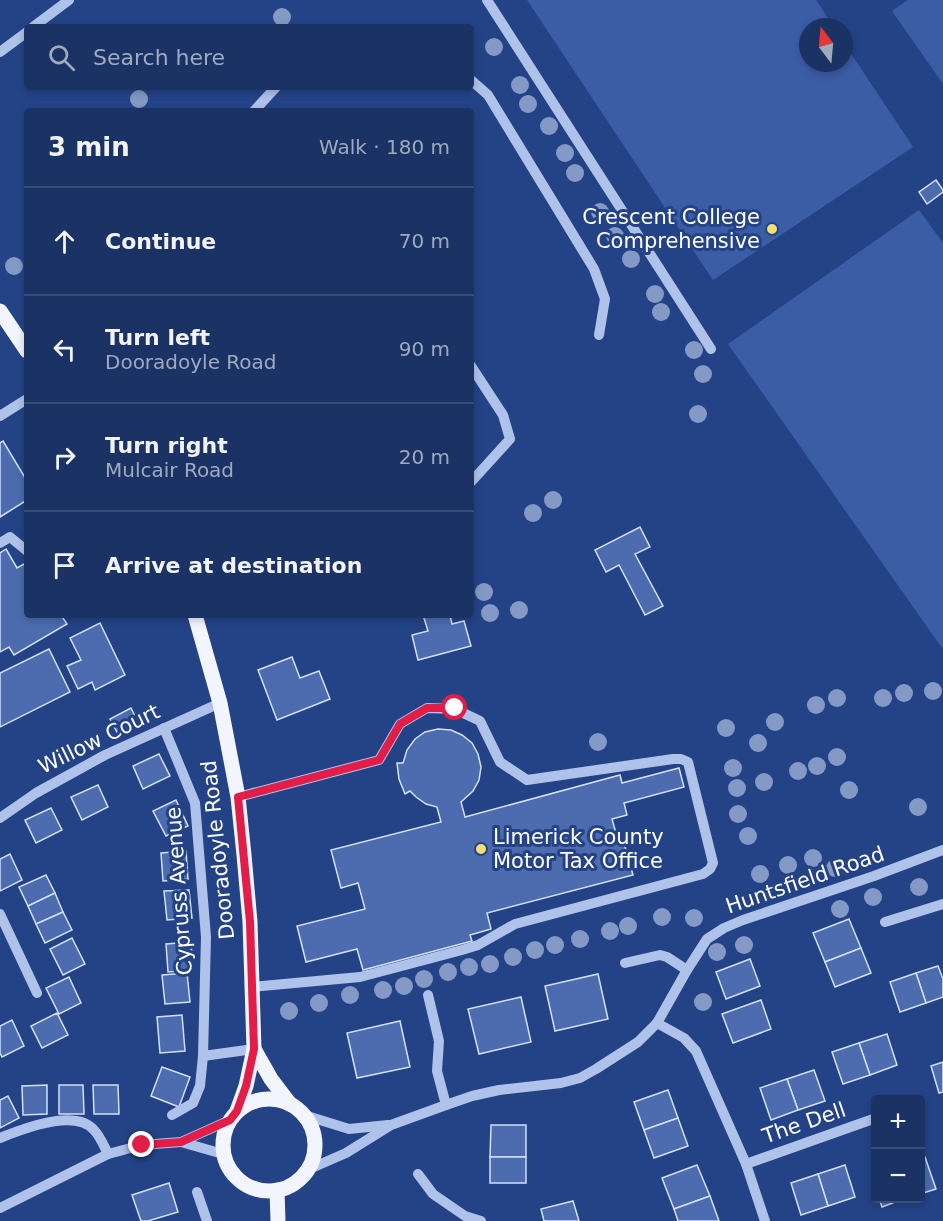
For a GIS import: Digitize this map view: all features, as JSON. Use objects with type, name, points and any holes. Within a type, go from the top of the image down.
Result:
[{"type":"main road","points":[[0,311],[24,347]]},
{"type":"main road","name":"Dooradoyle Road","points":[[199,618],[220,703],[238,797],[250,922],[254,1049],[246,1086],[233,1116]]},
{"type":"main road","name":"Dooradoyle Road","points":[[254,1049],[271,1079],[290,1104]]},
{"type":"main road","points":[[260,1100],[282,1101],[290,1104],[304,1115],[315,1139],[314,1155],[308,1170],[297,1182],[277,1190],[262,1191],[239,1181],[230,1170],[223,1154],[223,1136],[233,1116],[252,1102],[260,1100]]},
{"type":"main road","points":[[277,1190],[278,1221]]},
{"type":"street","points":[[37,24],[69,0]]},
{"type":"street","points":[[487,0],[711,349]]},
{"type":"street","points":[[0,52],[24,34]]},
{"type":"street","points":[[474,83],[488,95],[594,269],[605,299],[598,335]]},
{"type":"street","points":[[257,108],[273,90]]},
{"type":"street","points":[[474,371],[502,415],[510,439],[474,479]]},
{"type":"street","points":[[0,416],[24,401]]},
{"type":"street","points":[[0,543],[10,537],[24,549]]},
{"type":"street","name":"Willow Court","points":[[0,818],[36,793],[105,755],[220,703]]},
{"type":"street","points":[[238,797],[379,760],[400,724],[427,708],[455,708],[480,721],[500,762],[527,780],[673,759],[688,762],[713,863],[710,869],[703,874],[515,924],[478,945],[462,950],[360,977],[252,987]]},
{"type":"street","name":"Cypruss Avenue","points":[[164,728],[195,803],[206,937],[200,1086],[194,1103],[172,1115]]},
{"type":"street","name":"Huntsfield Road","points":[[308,1170],[346,1153],[391,1125],[472,1096],[499,1090],[561,1083],[580,1078],[638,1042],[657,1023],[707,939],[724,928],[943,850]]},
{"type":"street","points":[[885,922],[943,904]]},
{"type":"street","points":[[0,914],[37,993]]},
{"type":"street","points":[[624,963],[660,955],[687,970]]},
{"type":"street","points":[[428,995],[439,1041],[437,1071],[446,1105]]},
{"type":"street","points":[[657,1023],[684,1038],[696,1051],[746,1164],[765,1221]]},
{"type":"street","points":[[203,1056],[254,1049]]},
{"type":"street","name":"Huntsfield Road","points":[[304,1115],[349,1130],[391,1125]]},
{"type":"street","points":[[181,1142],[233,1116]]},
{"type":"street","name":"The Dell","points":[[746,1164],[871,1120]]},
{"type":"street","points":[[0,1138],[41,1124],[81,1121],[93,1129],[108,1154]]},
{"type":"street","points":[[0,1208],[108,1154],[142,1145],[181,1142],[223,1154]]},
{"type":"street","points":[[418,1174],[433,1194],[465,1216],[481,1221]]},
{"type":"street","points":[[197,1192],[207,1221]]},
{"type":"shaded area","points":[[527,0],[816,0],[828,18],[799,18],[799,72],[853,72],[853,57],[913,147],[713,280]]},
{"type":"shaded area","points":[[908,0],[943,0],[943,84],[892,11]]},
{"type":"shaded area","points":[[919,210],[943,243],[942,648],[728,344]]},
{"type":"building","points":[[936,180],[943,192],[927,204],[919,192]]},
{"type":"building","points":[[3,441],[24,476],[24,502],[0,517],[0,443]]},
{"type":"building","points":[[640,527],[650,547],[635,554],[663,606],[645,615],[619,565],[606,572],[595,550]]},
{"type":"building","points":[[6,549],[17,568],[24,564],[24,618],[63,618],[67,624],[14,655],[9,647],[0,652],[0,553]]},
{"type":"building","points":[[424,618],[451,618],[452,624],[464,621],[471,646],[418,660],[412,635],[428,631]]},
{"type":"building","points":[[100,623],[125,675],[95,690],[92,682],[78,689],[67,666],[81,660],[70,638]]},
{"type":"building","points":[[49,649],[70,692],[0,727],[0,673]]},
{"type":"building","points":[[292,657],[300,678],[319,671],[330,699],[277,720],[258,670]]},
{"type":"building","points":[[131,708],[139,724],[118,734],[110,719]]},
{"type":"building","name":"Limerick County Motor Tax Office","points":[[438,729],[451,730],[462,735],[472,743],[478,754],[481,767],[479,780],[473,791],[461,802],[465,817],[620,775],[622,783],[679,768],[684,787],[624,803],[627,815],[612,819],[619,844],[624,843],[633,875],[487,913],[491,929],[470,935],[472,941],[363,970],[357,949],[306,962],[297,926],[365,909],[358,883],[341,888],[331,850],[441,822],[437,807],[426,804],[410,791],[405,794],[399,779],[397,763],[403,763],[407,750],[415,739],[425,732]]},
{"type":"building","points":[[159,754],[170,776],[143,789],[133,766]]},
{"type":"building","points":[[98,785],[108,807],[82,820],[71,797]]},
{"type":"building","points":[[176,800],[188,826],[166,836],[153,811]]},
{"type":"building","points":[[51,808],[62,830],[36,843],[25,820]]},
{"type":"building","points":[[186,851],[188,879],[163,881],[161,853]]},
{"type":"building","points":[[10,854],[22,880],[0,891],[0,859]]},
{"type":"building","points":[[46,875],[55,893],[28,906],[19,887]]},
{"type":"building","points":[[189,890],[192,918],[167,920],[164,891]]},
{"type":"building","points":[[55,893],[63,912],[36,924],[28,906]]},
{"type":"building","points":[[63,912],[72,930],[45,943],[36,924]]},
{"type":"building","points":[[849,919],[861,948],[825,962],[813,933]]},
{"type":"building","points":[[72,938],[85,964],[63,975],[50,949]]},
{"type":"building","points":[[191,942],[193,970],[168,972],[166,944]]},
{"type":"building","points":[[861,948],[871,973],[835,987],[825,962]]},
{"type":"building","points":[[750,959],[760,986],[726,999],[716,972]]},
{"type":"building","points":[[938,966],[943,979],[943,997],[926,1003],[916,973]]},
{"type":"building","points":[[187,973],[190,1002],[165,1004],[162,975]]},
{"type":"building","points":[[916,973],[926,1003],[900,1012],[890,982]]},
{"type":"building","points":[[598,974],[608,1019],[555,1031],[545,986]]},
{"type":"building","points":[[69,977],[81,1003],[59,1014],[46,988]]},
{"type":"building","points":[[521,997],[531,1042],[479,1054],[468,1009]]},
{"type":"building","points":[[761,1000],[771,1029],[733,1043],[722,1014]]},
{"type":"building","points":[[57,1013],[68,1035],[42,1048],[31,1026]]},
{"type":"building","points":[[182,1015],[185,1051],[160,1053],[157,1017]]},
{"type":"building","points":[[12,1020],[24,1046],[2,1057],[0,1026]]},
{"type":"building","points":[[400,1021],[410,1067],[357,1078],[347,1033]]},
{"type":"building","points":[[887,1034],[897,1065],[870,1075],[859,1043]]},
{"type":"building","points":[[859,1043],[870,1075],[843,1084],[832,1052]]},
{"type":"building","points":[[943,1062],[943,1092],[939,1093],[931,1066]]},
{"type":"building","points":[[162,1067],[190,1077],[179,1107],[151,1096]]},
{"type":"building","points":[[814,1070],[825,1101],[798,1110],[787,1079]]},
{"type":"building","points":[[787,1079],[798,1110],[771,1120],[760,1088]]},
{"type":"building","points":[[47,1085],[47,1114],[23,1115],[22,1086]]},
{"type":"building","points":[[59,1085],[83,1085],[84,1114],[59,1114]]},
{"type":"building","points":[[93,1085],[118,1085],[119,1114],[94,1114]]},
{"type":"building","points":[[668,1090],[678,1118],[644,1130],[634,1102]]},
{"type":"building","points":[[8,1096],[19,1118],[0,1128],[0,1100]]},
{"type":"building","points":[[678,1118],[688,1146],[654,1158],[644,1130]]},
{"type":"building","points":[[491,1125],[526,1125],[526,1157],[490,1157]]},
{"type":"building","points":[[490,1157],[526,1157],[526,1183],[490,1183]]},
{"type":"building","points":[[925,1157],[936,1189],[925,1192]]},
{"type":"building","points":[[697,1165],[710,1196],[674,1209],[662,1178]]},
{"type":"building","points":[[845,1165],[855,1197],[828,1206],[818,1174]]},
{"type":"building","points":[[818,1174],[828,1206],[801,1215],[791,1183]]},
{"type":"building","points":[[169,1183],[178,1212],[141,1221],[132,1195]]},
{"type":"building","points":[[710,1196],[719,1221],[678,1221],[674,1209]]},
{"type":"building","points":[[573,1201],[579,1221],[544,1221],[541,1209]]},
{"type":"building","points":[[881,1203],[893,1203],[882,1207]]},
{"type":"place","name":"Crescent College Comprehensive","points":[[772,229]]},
{"type":"place","name":"Limerick County Motor Tax Office","points":[[481,849]]},
{"type":"route","points":[[142,1145],[181,1142],[230,1120],[237,1111],[246,1086],[254,1049],[250,922],[238,797],[379,760],[400,724],[427,708],[455,708]]}]
